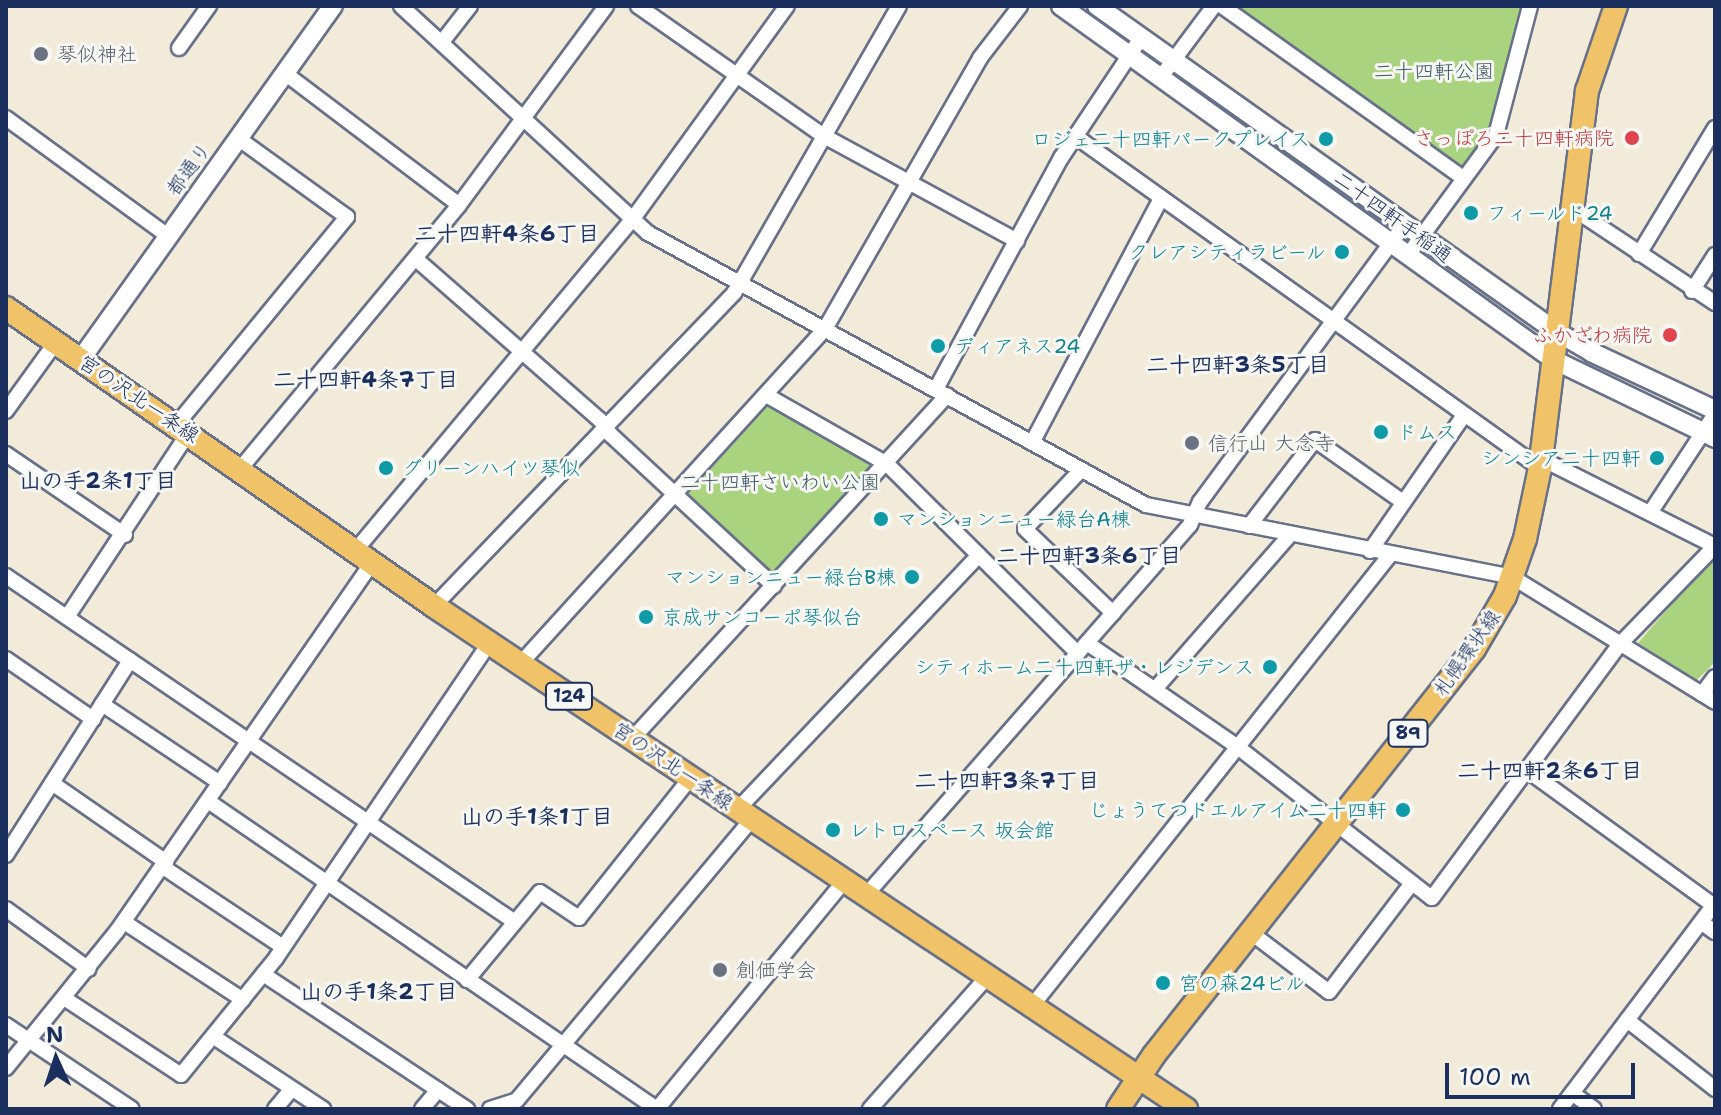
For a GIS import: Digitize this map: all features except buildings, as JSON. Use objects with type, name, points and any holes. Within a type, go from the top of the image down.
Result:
[{"type":"main road","name":"札幌環状線","points":[[1118,1109],[1137,1077],[1474,649],[1505,596],[1525,539],[1541,463],[1587,91],[1616,6]]},
{"type":"main road","name":"宮の沢北一条線","points":[[6,308],[183,428],[434,606],[1186,1109]]},
{"type":"street","points":[[179,48],[209,6]]},
{"type":"street","name":"都通り","points":[[81,359],[333,6]]},
{"type":"street","points":[[401,6],[648,233],[1146,505],[1512,577],[1715,702]]},
{"type":"street","points":[[442,42],[470,6]]},
{"type":"street","points":[[240,469],[459,205],[525,120],[606,6]]},
{"type":"street","points":[[638,6],[822,135],[1017,241]]},
{"type":"street","points":[[6,1068],[124,922],[250,740],[363,557],[521,351],[632,220],[787,6]]},
{"type":"street","points":[[434,606],[734,293],[822,135],[899,6]]},
{"type":"street","points":[[520,664],[825,329],[980,58],[1020,6]]},
{"type":"street","name":"二十四軒手稲通","points":[[1061,6],[1554,360],[1708,434]]},
{"type":"street","name":"二十四軒手稲通","points":[[1097,6],[1557,332],[1591,352],[1715,412]]},
{"type":"street","points":[[1161,77],[1214,6]]},
{"type":"street","points":[[1222,6],[1463,178]]},
{"type":"street","points":[[1408,255],[1496,135],[1530,6]]},
{"type":"street","points":[[633,738],[887,464],[941,392],[1017,241],[1075,136],[1141,38]]},
{"type":"street","points":[[286,74],[459,205]]},
{"type":"street","points":[[6,118],[168,236]]},
{"type":"street","points":[[1639,254],[1715,128]]},
{"type":"street","points":[[766,395],[887,464],[979,555],[1082,648],[1156,688],[1239,748],[1432,898],[1621,643],[1715,546],[1541,463],[1464,415],[1075,136]]},
{"type":"street","points":[[67,617],[125,535],[183,428],[347,217],[238,138]]},
{"type":"street","points":[[1032,443],[1161,198]]},
{"type":"street","points":[[1572,208],[1692,291],[1715,303]]},
{"type":"street","points":[[866,895],[1113,613],[1194,515],[1200,502],[1404,225]]},
{"type":"street","points":[[1692,291],[1715,255]]},
{"type":"street","points":[[416,259],[605,427],[774,586]]},
{"type":"street","points":[[6,411],[56,342]]},
{"type":"street","points":[[1650,513],[1708,434],[1715,412]]},
{"type":"street","points":[[1370,551],[1464,415]]},
{"type":"street","points":[[1249,526],[1315,440],[1403,502]]},
{"type":"street","points":[[6,454],[125,535]]},
{"type":"street","points":[[1081,470],[1025,529],[1113,613]]},
{"type":"street","points":[[1156,688],[1290,535]]},
{"type":"street","points":[[490,1109],[517,1100],[745,814],[979,555]]},
{"type":"street","points":[[1032,1006],[1390,555]]},
{"type":"street","points":[[6,576],[515,922]]},
{"type":"street","points":[[64,998],[181,1075],[243,1000],[327,886],[489,643]]},
{"type":"street","points":[[6,659],[93,719]]},
{"type":"street","points":[[6,854],[130,660]]},
{"type":"street","points":[[1702,694],[1715,677]]},
{"type":"street","points":[[102,704],[220,783]]},
{"type":"street","points":[[1527,770],[1714,904],[1560,1109]]},
{"type":"street","points":[[467,980],[540,892],[579,918],[691,777]]},
{"type":"street","points":[[52,783],[283,947]]},
{"type":"street","points":[[208,801],[327,886],[657,1109],[845,880]]},
{"type":"street","points":[[1250,932],[1329,992],[1412,883]]},
{"type":"street","points":[[6,909],[89,969]]},
{"type":"street","points":[[124,922],[243,1000]]},
{"type":"street","points":[[1701,922],[1715,932]]},
{"type":"street","points":[[263,974],[467,1109]]},
{"type":"street","points":[[870,1109],[988,976]]},
{"type":"street","points":[[1627,1020],[1715,1089]]},
{"type":"street","points":[[6,1025],[132,1109]]},
{"type":"street","points":[[214,1037],[323,1109]]},
{"type":"street","points":[[275,1109],[292,1089]]},
{"type":"street","points":[[422,1109],[438,1090]]},
{"type":"street","points":[[1572,1093],[1594,1109]]},
{"type":"green space","name":"二十四軒公園","points":[[1235,6],[1522,6],[1488,132],[1461,168]]},
{"type":"green space","name":"二十四軒さいわい公園","points":[[767,407],[772,407],[869,465],[870,472],[777,573],[771,573],[689,498],[689,493]]},
{"type":"green space","points":[[1713,557],[1715,662],[1697,680],[1638,643]]},
{"type":"place","name":"琴似神社","points":[[41,54]]},
{"type":"place","name":"さっぽろ二十四軒病院","points":[[1632,138]]},
{"type":"place","name":"ロジェ二十四軒パークプレイス","points":[[1326,139]]},
{"type":"place","name":"フィールド24","points":[[1471,213]]},
{"type":"place","name":"クレアシティラビール","points":[[1342,252]]},
{"type":"place","name":"ふかざわ病院","points":[[1670,335]]},
{"type":"place","name":"ディアネス24","points":[[938,346]]},
{"type":"place","name":"ドムス","points":[[1381,432]]},
{"type":"place","name":"信行山 大念寺","points":[[1192,443]]},
{"type":"place","name":"シンシア二十四軒","points":[[1657,458]]},
{"type":"place","name":"グリーンハイツ琴似","points":[[386,468]]},
{"type":"place","name":"マンションニュー緑台A棟","points":[[881,519]]},
{"type":"place","name":"マンションニュー緑台B棟","points":[[912,577]]},
{"type":"place","name":"京成サンコーポ琴似台","points":[[646,617]]},
{"type":"place","name":"シティホーム二十四軒ザ・レジデンス","points":[[1270,667]]},
{"type":"place","name":"じょうてつドエルアイム二十四軒","points":[[1403,810]]},
{"type":"place","name":"レトロスペース 坂会館","points":[[833,830]]},
{"type":"place","name":"創価学会","points":[[720,970]]},
{"type":"place","name":"宮の森24ビル","points":[[1163,983]]},
{"type":"district","name":"二十四軒4条6丁目","points":[[507,234]]},
{"type":"district","name":"二十四軒3条5丁目","points":[[1238,365]]},
{"type":"district","name":"二十四軒4条7丁目","points":[[366,380]]},
{"type":"district","name":"山の手2条1丁目","points":[[98,481]]},
{"type":"district","name":"二十四軒3条6丁目","points":[[1089,556]]},
{"type":"district","name":"二十四軒2条6丁目","points":[[1550,771]]},
{"type":"district","name":"二十四軒3条7丁目","points":[[1007,781]]},
{"type":"district","name":"山の手1条1丁目","points":[[537,817]]},
{"type":"district","name":"山の手1条2丁目","points":[[379,992]]}]
